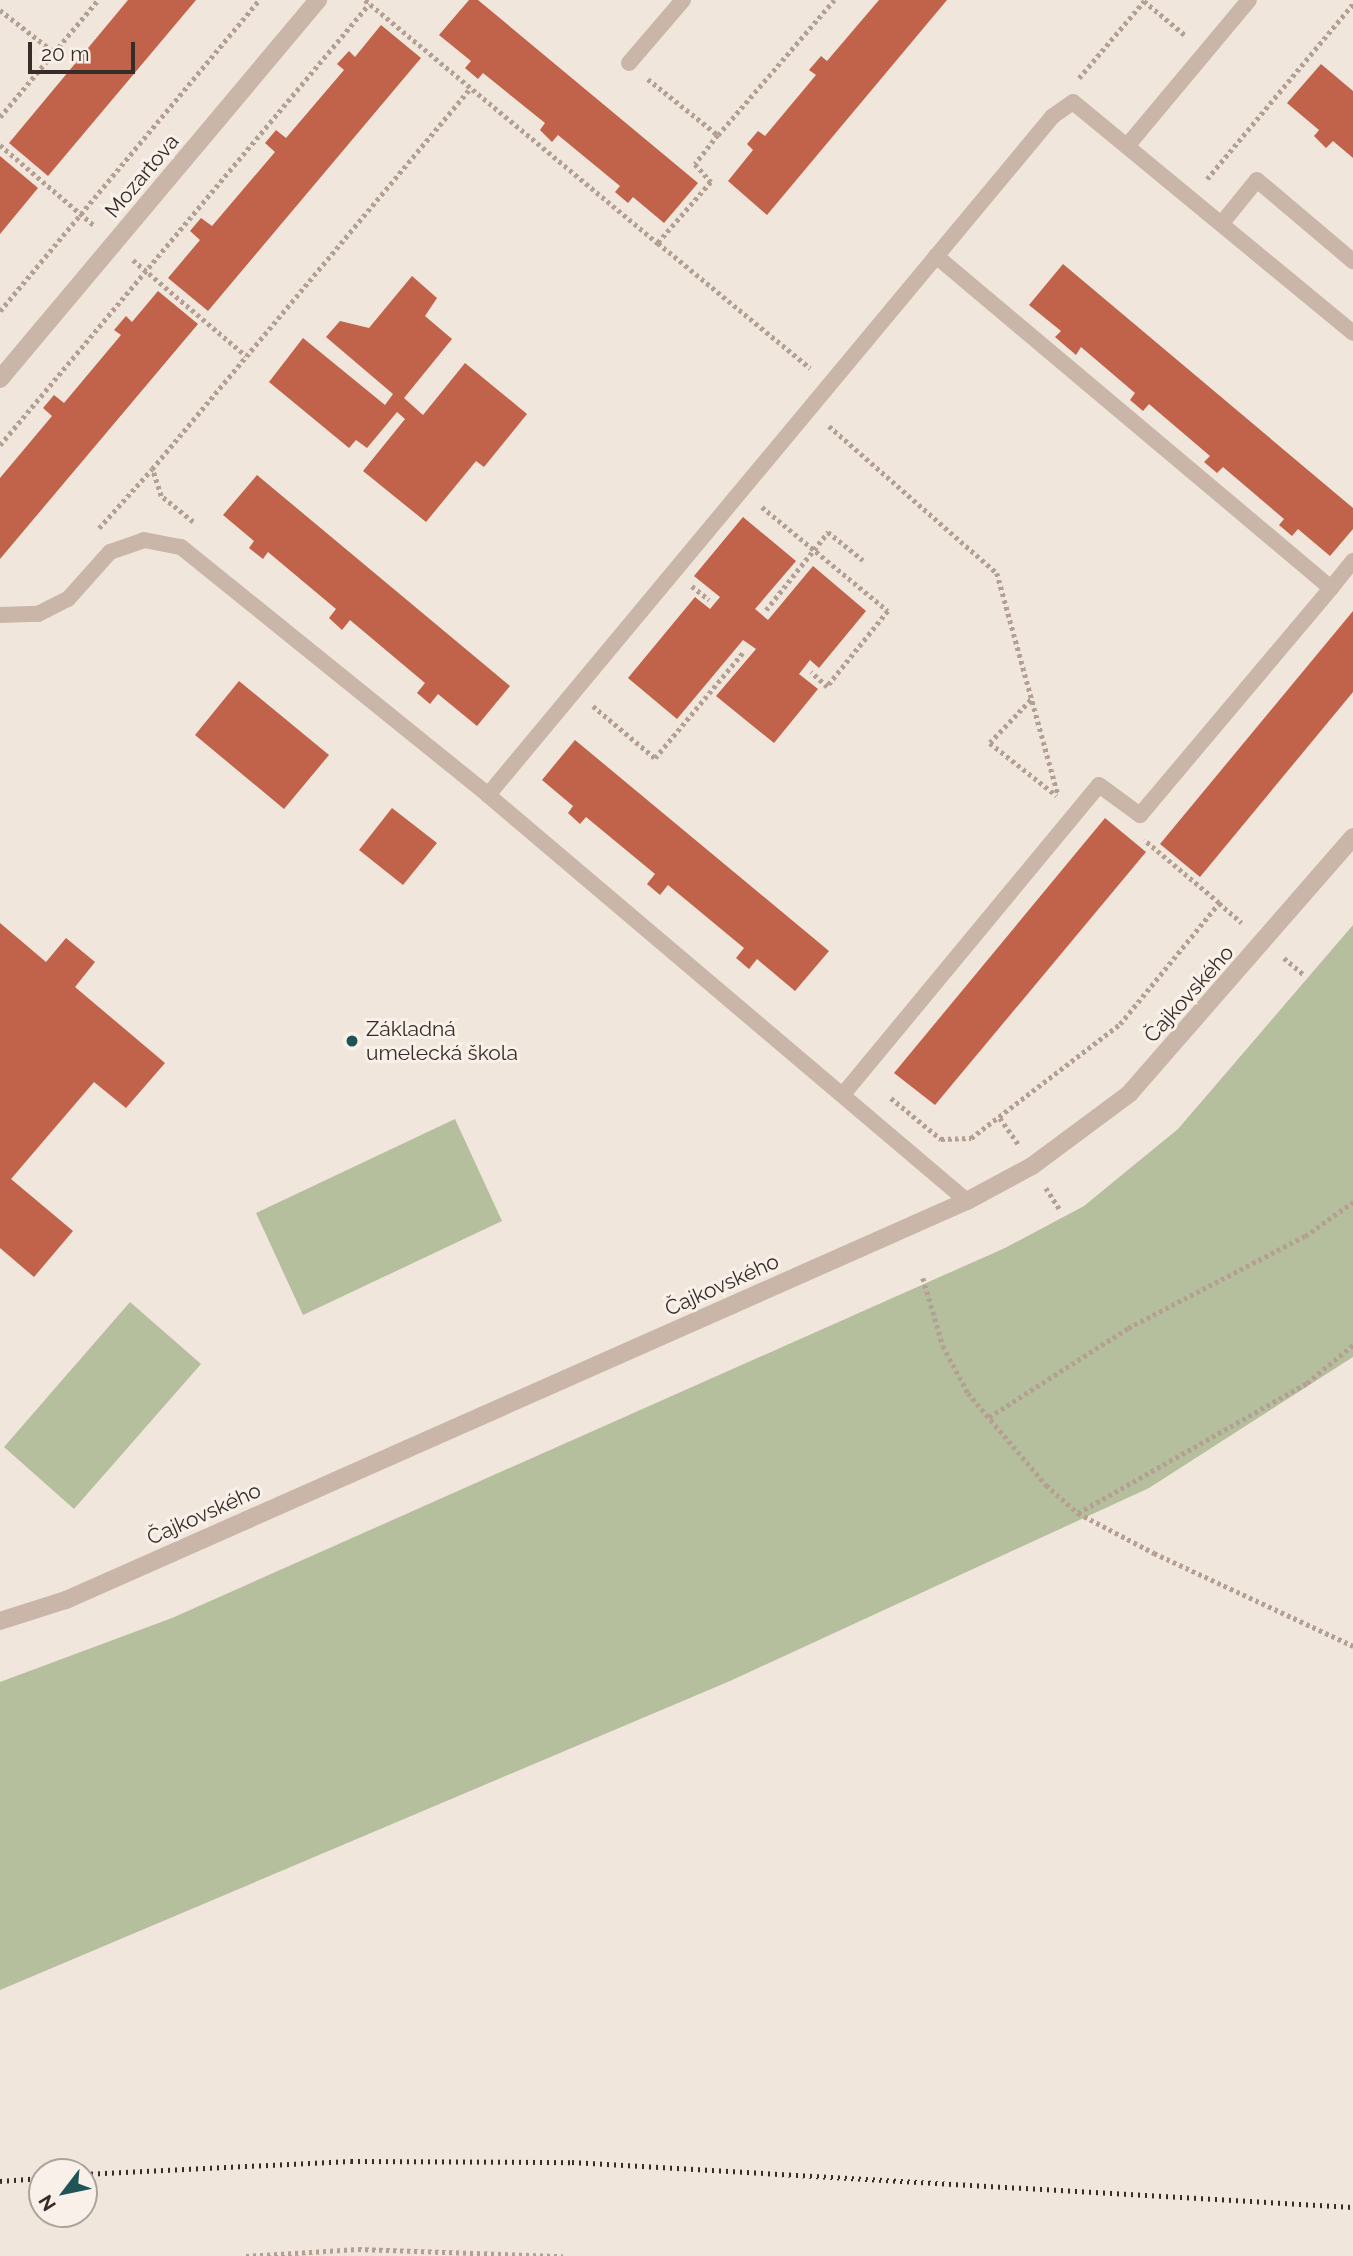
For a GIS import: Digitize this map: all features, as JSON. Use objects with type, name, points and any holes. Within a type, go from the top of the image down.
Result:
[{"type":"street","name":"Mozartova","points":[[0,379],[318,0]]},
{"type":"street","name":"Čajkovského","points":[[1,1619],[66,1600],[967,1201],[1032,1166],[1129,1094],[1353,836]]},
{"type":"lane","points":[[629,63],[683,0]]},
{"type":"lane","points":[[1127,146],[1249,0]]},
{"type":"lane","points":[[488,795],[1053,116],[1073,102],[1353,333]]},
{"type":"lane","points":[[1222,223],[1257,180],[1353,261]]},
{"type":"lane","points":[[936,256],[1331,588]]},
{"type":"lane","points":[[0,615],[38,614],[68,599],[110,552],[144,540],[181,547],[488,795],[845,1092],[967,1201]]},
{"type":"lane","points":[[845,1092],[1099,785],[1140,815],[1353,561]]},
{"type":"path","points":[[0,117],[98,0]]},
{"type":"path","points":[[0,311],[259,0]]},
{"type":"path","points":[[658,243],[711,182],[695,164],[834,0]]},
{"type":"path","points":[[1073,102],[1068,90],[1143,0],[1205,51]]},
{"type":"path","points":[[0,445],[367,2],[829,384]]},
{"type":"path","points":[[1191,198],[1353,4]]},
{"type":"path","points":[[0,10],[54,52]]},
{"type":"path","points":[[629,63],[718,135]]},
{"type":"path","points":[[204,531],[161,496],[152,469],[471,89]]},
{"type":"path","points":[[0,145],[82,212],[114,246],[247,356]]},
{"type":"path","points":[[810,409],[996,573],[1058,796]]},
{"type":"path","points":[[744,488],[888,611],[827,687],[811,672]]},
{"type":"path","points":[[766,610],[828,532],[863,560]]},
{"type":"path","points":[[576,692],[655,758],[744,650]]},
{"type":"path","points":[[1031,700],[990,743],[1077,813]]},
{"type":"path","points":[[861,1073],[941,1139],[971,1138],[1120,1024],[1219,903],[1144,841],[1140,815]]},
{"type":"path","points":[[989,1417],[1128,1328],[1305,1236],[1353,1202]]},
{"type":"path","points":[[923,1278],[943,1346],[989,1417],[1046,1485],[1078,1513],[1353,1646]]},
{"type":"path","points":[[1078,1513],[1307,1383],[1353,1345]]},
{"type":"path","points":[[246,2256],[359,2249],[563,2256]]},
{"type":"green space","points":[[1353,925],[1353,1357],[1149,1488],[730,1681],[0,1990],[0,1682],[172,1618],[1005,1248],[1084,1206],[1178,1129]]},
{"type":"green space","points":[[455,1119],[502,1221],[303,1315],[256,1213]]},
{"type":"green space","points":[[130,1302],[201,1364],[74,1509],[4,1447]]},
{"type":"building","points":[[128,0],[196,0],[48,176],[9,143]]},
{"type":"building","points":[[469,0],[478,0],[698,183],[664,223],[633,197],[628,203],[615,192],[620,186],[558,135],[552,142],[540,130],[545,123],[483,73],[478,79],[465,68],[471,61],[439,35]]},
{"type":"building","points":[[879,0],[947,0],[767,215],[728,181],[753,150],[747,144],[758,131],[765,136],[816,75],[809,70],[821,56],[827,61]]},
{"type":"building","points":[[381,25],[421,58],[208,311],[168,278],[200,240],[190,231],[201,218],[212,226],[275,152],[265,143],[276,130],[286,138],[344,70],[337,64],[349,51],[355,57]]},
{"type":"building","points":[[1321,64],[1353,91],[1353,158],[1333,141],[1326,148],[1314,136],[1319,130],[1287,103]]},
{"type":"building","points":[[0,156],[38,188],[0,234]]},
{"type":"building","points":[[1063,264],[1353,508],[1353,529],[1330,556],[1298,529],[1292,536],[1279,525],[1284,519],[1223,467],[1217,473],[1204,462],[1210,456],[1149,404],[1143,411],[1130,400],[1135,393],[1081,347],[1076,355],[1055,337],[1061,331],[1029,305]]},
{"type":"building","points":[[412,276],[437,298],[425,316],[452,339],[404,398],[423,415],[465,363],[527,414],[484,467],[476,461],[426,522],[363,471],[405,419],[397,412],[367,448],[356,440],[349,448],[269,382],[303,338],[385,405],[393,394],[326,337],[340,321],[369,328]]},
{"type":"building","points":[[158,291],[198,324],[0,559],[0,478],[52,416],[43,408],[54,395],[64,403],[121,335],[114,330],[126,316],[132,322]]},
{"type":"building","points":[[257,475],[510,686],[477,726],[438,694],[430,704],[417,693],[425,683],[350,620],[342,630],[329,618],[336,609],[268,552],[263,559],[249,548],[254,541],[223,515]]},
{"type":"building","points":[[743,517],[796,561],[755,609],[768,620],[813,566],[866,611],[819,668],[810,660],[799,674],[818,689],[774,743],[716,696],[756,649],[743,640],[677,719],[628,678],[695,597],[710,609],[720,597],[694,576]]},
{"type":"building","points":[[1353,611],[1353,692],[1200,877],[1160,844]]},
{"type":"building","points":[[239,681],[329,755],[284,809],[195,735]]},
{"type":"building","points":[[575,740],[829,951],[795,991],[757,959],[749,969],[736,958],[744,948],[668,885],[660,895],[647,884],[655,874],[586,817],[580,824],[568,813],[573,806],[542,780]]},
{"type":"building","points":[[392,808],[437,843],[403,885],[359,850]]},
{"type":"building","points":[[1105,818],[1146,852],[935,1105],[894,1073]]},
{"type":"building","points":[[0,923],[46,962],[66,938],[95,962],[75,987],[165,1063],[126,1108],[94,1082],[11,1179],[73,1231],[34,1277],[0,1248]]},
{"type":"railway","points":[[98,2173],[351,2161],[572,2162],[1353,2207]]},
{"type":"railway","points":[[0,2181],[28,2179]]},
{"type":"place","name":"Základná umelecká škola","points":[[352,1041]]}]
